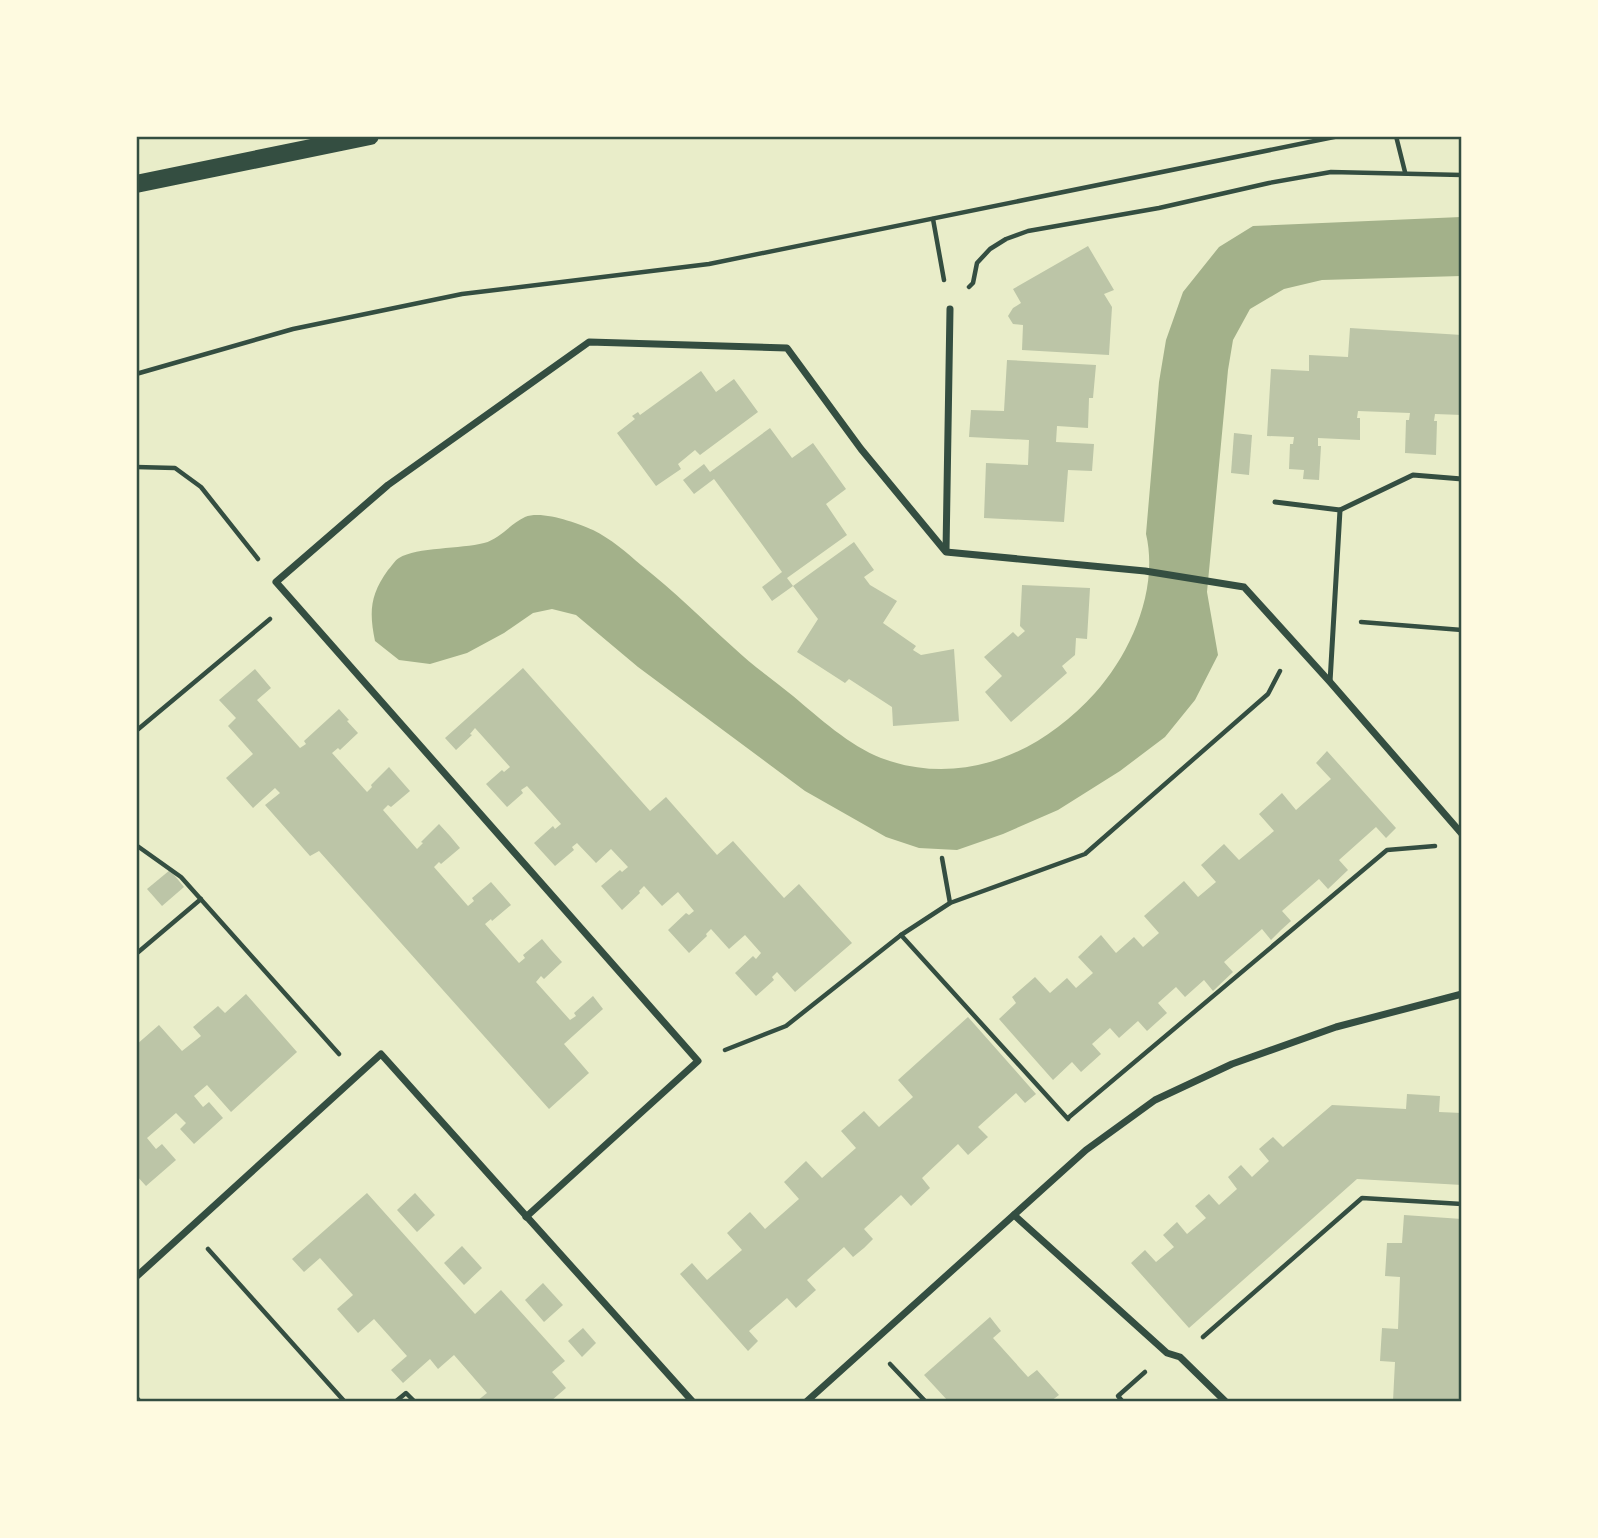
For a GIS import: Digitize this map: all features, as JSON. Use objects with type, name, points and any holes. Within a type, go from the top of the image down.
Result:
[{"type":"main road","points":[[136,184],[370,136]]},
{"type":"street","points":[[946,552],[950,309]]},
{"type":"street","points":[[526,1217],[698,1061],[276,582],[388,485],[589,341],[787,348],[861,449],[946,552],[1145,571],[1244,587],[1461,834]]},
{"type":"street","points":[[806,1402],[1086,1150],[1156,1100],[1232,1064],[1336,1027],[1461,994]]},
{"type":"street","points":[[136,1277],[381,1055],[693,1402]]},
{"type":"street","points":[[1014,1215],[1167,1353],[1180,1357],[1226,1402]]},
{"type":"lane","points":[[1275,502],[1340,510],[1413,475],[1461,479]]},
{"type":"lane","points":[[1330,682],[1340,510]]},
{"type":"path","points":[[136,374],[293,329],[462,294],[709,264],[1339,136]]},
{"type":"path","points":[[1395,136],[1405,172]]},
{"type":"path","points":[[950,309],[973,283],[977,263],[990,249],[1006,239],[1028,231],[1159,208],[1331,172],[1461,175]]},
{"type":"path","points":[[933,219],[950,309]]},
{"type":"path","points":[[136,467],[175,468],[201,487],[276,582]]},
{"type":"path","points":[[136,732],[292,601]]},
{"type":"path","points":[[1334,620],[1461,630]]},
{"type":"path","points":[[698,1061],[786,1026],[901,935],[950,903],[1085,854],[1268,694],[1295,643]]},
{"type":"path","points":[[136,845],[181,877],[358,1075]]},
{"type":"path","points":[[1068,1118],[1387,850],[1437,846]]},
{"type":"path","points":[[942,858],[950,903]]},
{"type":"path","points":[[136,954],[201,899]]},
{"type":"path","points":[[901,935],[1068,1118],[1086,1150]]},
{"type":"path","points":[[1180,1357],[1362,1198],[1461,1204]]},
{"type":"path","points":[[190,1228],[345,1402]]},
{"type":"path","points":[[871,1343],[926,1402]]},
{"type":"path","points":[[1123,1402],[1118,1395],[1167,1353]]},
{"type":"path","points":[[395,1402],[407,1393],[415,1402]]},
{"type":"path","points":[[136,1397],[140,1402]]},
{"type":"shaded area","points":[[1461,217],[1461,276],[1322,280],[1284,289],[1250,309],[1233,340],[1228,370],[1207,592],[1218,655],[1195,700],[1165,737],[1120,771],[1058,810],[1003,834],[957,850],[919,848],[886,837],[805,791],[638,667],[576,615],[552,609],[533,613],[467,653],[430,664],[399,660],[375,641],[372,621],[374,596],[382,579],[398,559],[417,552],[484,543],[525,517],[550,516],[606,537],[665,585],[755,666],[835,730],[869,753],[911,766],[940,769],[969,767],[997,760],[1050,733],[1073,715],[1108,677],[1130,640],[1139,619],[1149,576],[1146,534],[1159,382],[1166,340],[1183,292],[1219,247],[1253,226]]},
{"type":"building","points":[[1088,246],[1114,290],[1104,294],[1112,307],[1109,355],[1022,350],[1023,325],[1013,324],[1008,316],[1013,308],[1021,303],[1013,289]]},
{"type":"building","points":[[1350,328],[1462,335],[1462,415],[1435,414],[1436,455],[1405,453],[1406,420],[1409,420],[1410,413],[1358,411],[1360,440],[1318,438],[1318,446],[1321,446],[1319,480],[1303,479],[1304,470],[1289,469],[1290,444],[1293,444],[1294,437],[1267,436],[1271,369],[1309,371],[1309,355],[1348,357]]},
{"type":"building","points":[[1007,360],[1096,365],[1093,398],[1089,398],[1088,428],[1057,426],[1056,442],[1094,444],[1092,471],[1068,470],[1064,522],[984,518],[986,463],[1028,465],[1029,440],[969,437],[971,410],[1004,411]]},
{"type":"building","points":[[701,371],[716,392],[734,379],[758,412],[700,455],[695,450],[678,464],[681,469],[656,486],[617,433],[635,419],[632,416],[638,412],[640,415]]},
{"type":"building","points":[[770,428],[792,458],[813,443],[846,489],[826,504],[847,535],[787,578],[793,586],[772,601],[762,587],[782,572],[748,525],[714,479],[694,494],[683,480],[704,464],[710,472]]},
{"type":"building","points":[[1234,433],[1252,435],[1249,475],[1231,473]]},
{"type":"building","points":[[854,542],[874,570],[864,577],[870,585],[897,601],[883,623],[916,646],[913,650],[921,655],[954,649],[959,721],[893,726],[892,707],[849,679],[845,683],[797,652],[818,619],[793,586]]},
{"type":"building","points":[[1022,585],[1090,588],[1087,639],[1076,638],[1075,655],[1062,666],[1067,673],[1011,722],[985,692],[1002,676],[984,657],[1013,632],[1018,637],[1025,631],[1020,626]]},
{"type":"building","points":[[523,668],[650,811],[666,797],[717,855],[733,841],[784,898],[799,884],[852,943],[795,992],[777,972],[772,977],[774,980],[756,996],[735,973],[753,956],[756,959],[761,953],[745,935],[729,949],[711,929],[689,953],[668,930],[686,913],[689,915],[694,911],[678,892],[662,906],[644,886],[622,910],[601,886],[620,870],[622,872],[628,867],[611,849],[596,863],[577,843],[572,847],[574,850],[555,866],[534,843],[553,826],[555,829],[561,824],[527,786],[507,807],[486,784],[502,770],[504,772],[510,767],[475,728],[470,734],[472,735],[456,750],[445,738]]},
{"type":"building","points":[[255,669],[271,688],[257,700],[300,748],[306,744],[304,741],[339,709],[349,720],[347,721],[358,733],[340,750],[338,748],[332,753],[367,792],[389,767],[410,791],[391,807],[388,805],[383,810],[417,849],[439,824],[450,836],[460,848],[434,867],[468,906],[474,901],[472,898],[491,882],[511,905],[485,924],[519,963],[525,958],[523,955],[542,939],[562,962],[544,979],[541,976],[536,982],[570,1020],[593,996],[603,1009],[564,1044],[589,1073],[549,1109],[319,851],[310,856],[265,805],[280,793],[275,788],[253,808],[226,778],[253,754],[228,726],[236,718],[219,700]]},
{"type":"building","points":[[1327,751],[1396,828],[1386,838],[1376,827],[1339,860],[1348,870],[1328,889],[1319,879],[1282,911],[1291,921],[1271,940],[1262,929],[1224,962],[1233,972],[1213,991],[1204,980],[1185,997],[1176,987],[1158,1003],[1167,1013],[1147,1031],[1138,1021],[1119,1038],[1110,1028],[1092,1044],[1101,1054],[1081,1072],[1072,1062],[1053,1080],[999,1019],[1016,1003],[1012,997],[1035,977],[1050,993],[1067,978],[1076,988],[1093,973],[1078,957],[1101,935],[1116,953],[1134,937],[1143,947],[1159,933],[1144,916],[1184,881],[1198,897],[1216,882],[1201,865],[1224,844],[1239,860],[1274,831],[1259,814],[1282,793],[1296,810],[1331,779],[1316,763]]},
{"type":"building","points":[[170,870],[184,887],[162,906],[147,889]]},
{"type":"building","points":[[246,994],[297,1052],[231,1112],[207,1085],[194,1096],[203,1107],[209,1102],[223,1118],[194,1144],[180,1129],[186,1123],[176,1113],[147,1138],[156,1149],[162,1144],[176,1160],[146,1186],[136,1175],[136,1045],[159,1025],[182,1051],[201,1036],[193,1027],[218,1006],[225,1013]]},
{"type":"building","points":[[968,1017],[1036,1094],[1025,1103],[1016,1093],[978,1127],[988,1137],[968,1155],[958,1144],[922,1178],[930,1188],[911,1206],[901,1195],[864,1229],[873,1239],[864,1248],[853,1257],[844,1247],[807,1280],[816,1290],[796,1308],[787,1298],[749,1331],[758,1341],[748,1351],[680,1274],[692,1263],[707,1280],[742,1250],[727,1233],[750,1212],[765,1229],[799,1199],[784,1182],[806,1161],[822,1178],[856,1148],[841,1131],[864,1111],[879,1127],[913,1097],[898,1080]]},
{"type":"building","points":[[1407,1094],[1440,1096],[1439,1112],[1462,1113],[1462,1185],[1357,1179],[1189,1328],[1131,1263],[1145,1250],[1156,1262],[1174,1247],[1163,1235],[1177,1222],[1187,1234],[1206,1218],[1195,1206],[1209,1194],[1219,1205],[1237,1189],[1228,1177],[1241,1165],[1252,1177],[1269,1161],[1259,1149],[1273,1137],[1283,1147],[1332,1105],[1406,1109]]},
{"type":"building","points":[[367,1193],[475,1314],[501,1290],[565,1361],[552,1372],[566,1388],[551,1401],[477,1401],[487,1393],[454,1355],[438,1369],[430,1359],[403,1383],[391,1370],[407,1356],[374,1319],[358,1333],[337,1309],[353,1295],[320,1258],[304,1272],[292,1259]]},
{"type":"building","points":[[415,1193],[435,1215],[417,1232],[397,1210]]},
{"type":"building","points":[[1404,1215],[1462,1219],[1462,1401],[1393,1401],[1395,1362],[1380,1361],[1382,1328],[1398,1329],[1400,1277],[1385,1276],[1387,1243],[1402,1243]]},
{"type":"building","points":[[462,1246],[482,1268],[464,1285],[444,1263]]},
{"type":"building","points":[[543,1283],[563,1305],[544,1322],[525,1300]]},
{"type":"building","points":[[990,1317],[1001,1331],[993,1338],[1028,1377],[1037,1370],[1059,1395],[1051,1401],[948,1401],[924,1375]]},
{"type":"building","points":[[583,1328],[596,1343],[582,1357],[568,1341]]}]
